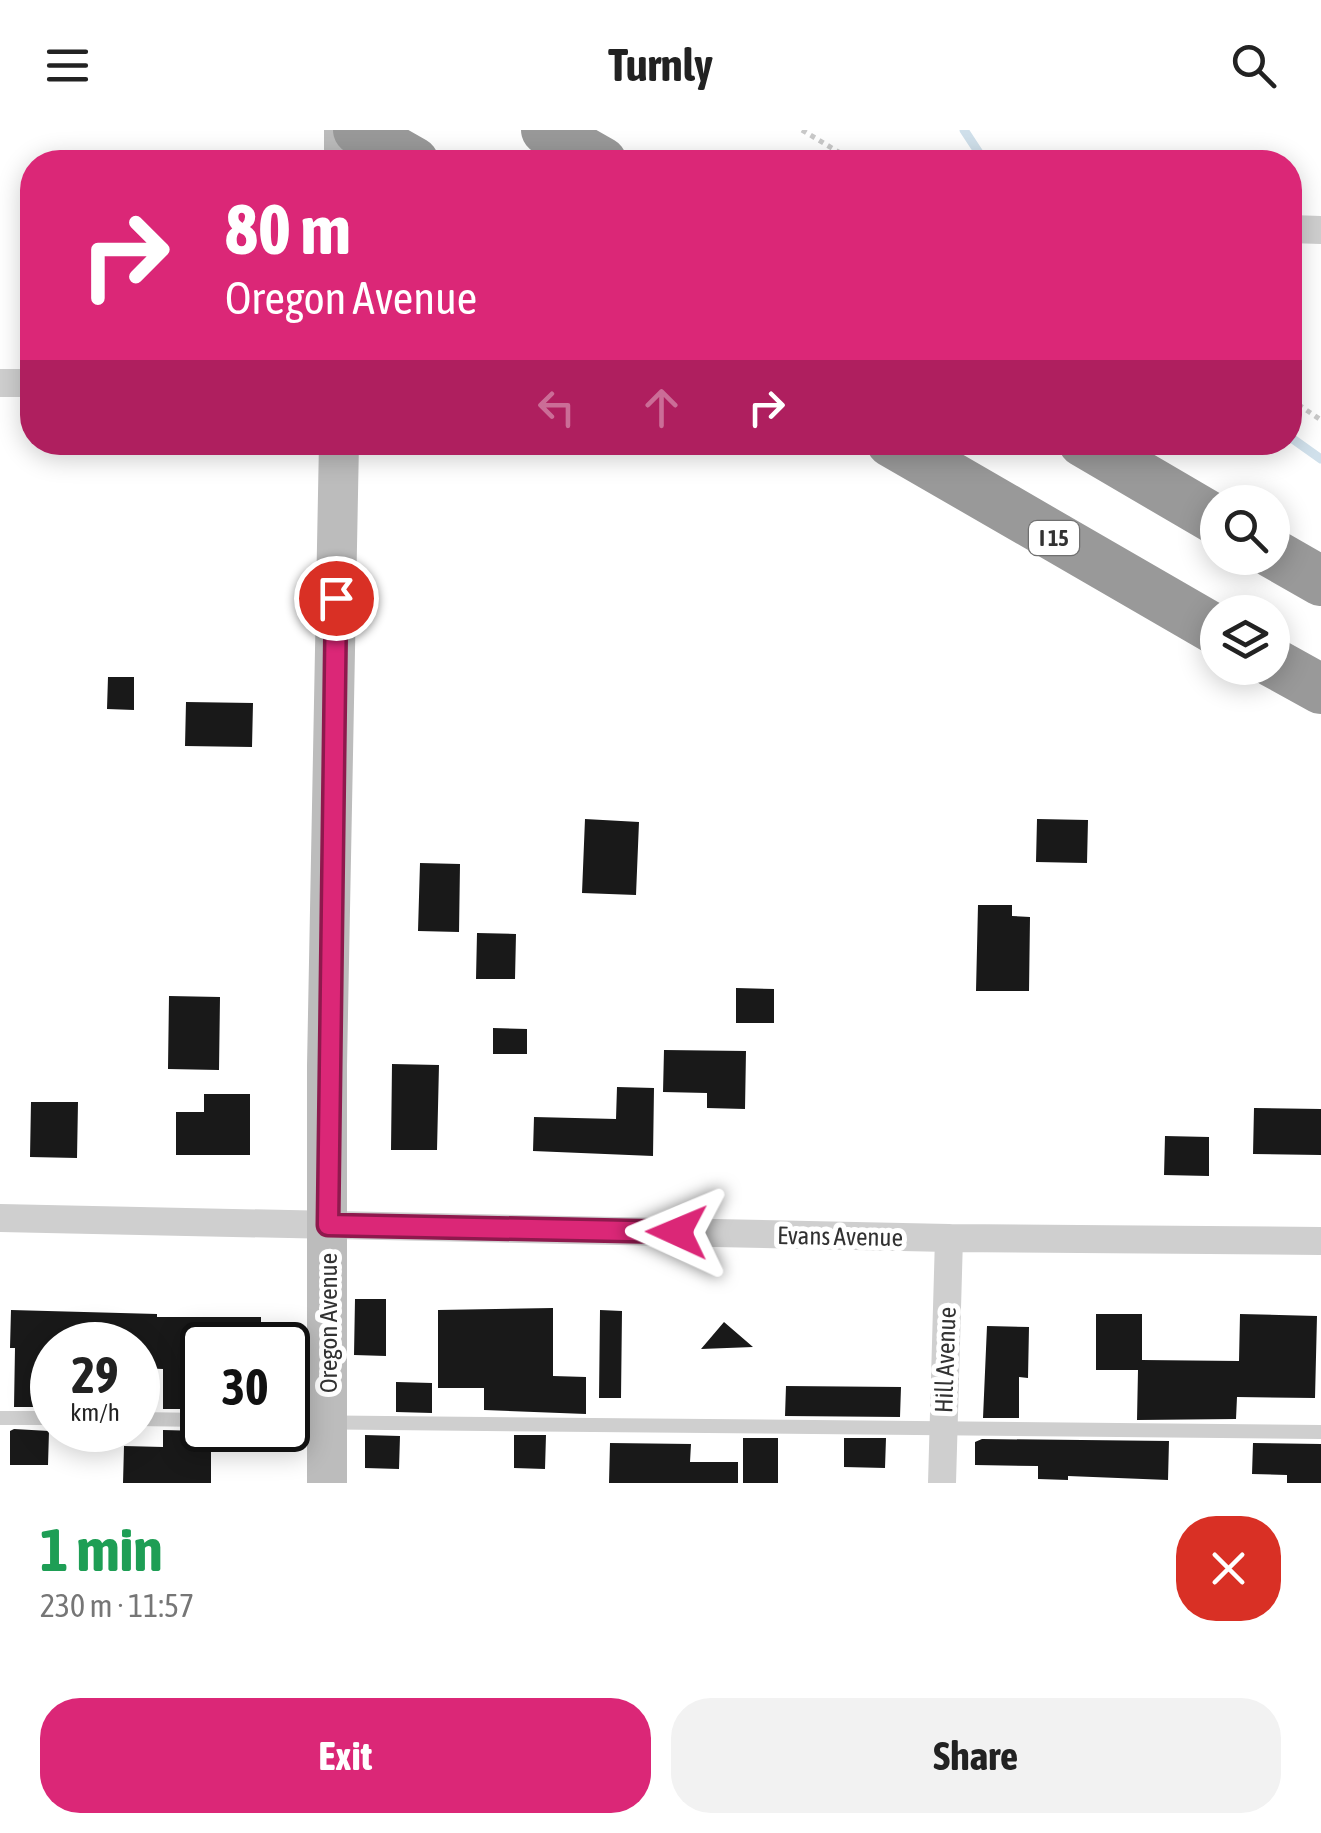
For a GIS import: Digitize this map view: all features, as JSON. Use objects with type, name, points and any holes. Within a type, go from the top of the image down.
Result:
[{"type":"highway","points":[[358,130],[393,150]]},
{"type":"highway","points":[[546,130],[581,150]]},
{"type":"highway","name":"I 15","points":[[913,455],[1200,621]]},
{"type":"highway","points":[[1106,455],[1200,510]]},
{"type":"highway","points":[[1290,563],[1321,581]]},
{"type":"highway","points":[[1290,672],[1321,689]]},
{"type":"street","name":"Oregon Avenue","points":[[328,1483],[338,455]]},
{"type":"street","name":"Evans Avenue","points":[[0,1218],[949,1238],[1321,1241]]},
{"type":"street","name":"Hill Avenue","points":[[942,1483],[949,1238]]},
{"type":"lane","points":[[0,1418],[30,1418]]},
{"type":"lane","points":[[310,1422],[1321,1432]]},
{"type":"path","points":[[802,130],[835,150]]},
{"type":"building","points":[[108,677],[134,677],[134,710],[107,709]]},
{"type":"building","points":[[186,702],[253,703],[252,747],[185,746]]},
{"type":"building","points":[[585,819],[639,822],[636,895],[582,893]]},
{"type":"building","points":[[1037,819],[1088,820],[1087,863],[1036,862]]},
{"type":"building","points":[[420,863],[460,864],[459,932],[418,931]]},
{"type":"building","points":[[978,905],[1012,905],[1012,916],[1030,917],[1029,991],[976,991]]},
{"type":"building","points":[[477,933],[516,934],[515,979],[476,979]]},
{"type":"building","points":[[736,988],[774,989],[774,1023],[736,1023]]},
{"type":"building","points":[[169,996],[220,997],[219,1070],[168,1069]]},
{"type":"building","points":[[493,1028],[527,1029],[527,1054],[493,1054]]},
{"type":"building","points":[[664,1050],[746,1051],[745,1109],[707,1108],[707,1093],[663,1092]]},
{"type":"building","points":[[392,1064],[439,1065],[437,1150],[391,1150]]},
{"type":"building","points":[[617,1087],[654,1088],[653,1156],[533,1151],[534,1117],[616,1119]]},
{"type":"building","points":[[204,1094],[250,1094],[250,1155],[176,1155],[176,1112],[204,1112]]},
{"type":"building","points":[[31,1102],[78,1102],[77,1158],[30,1157]]},
{"type":"building","points":[[1254,1108],[1321,1109],[1321,1155],[1253,1154]]},
{"type":"building","points":[[1165,1136],[1209,1137],[1209,1176],[1164,1175]]},
{"type":"building","points":[[355,1299],[386,1299],[386,1356],[354,1355]]},
{"type":"building","points":[[553,1308],[553,1376],[586,1377],[586,1414],[484,1410],[484,1388],[438,1388],[438,1310]]},
{"type":"building","points":[[11,1310],[261,1317],[261,1322],[180,1322],[180,1409],[163,1409],[160,1322],[30,1322],[30,1407],[14,1407],[15,1348],[10,1348]]},
{"type":"building","points":[[600,1310],[622,1311],[621,1398],[599,1398]]},
{"type":"building","points":[[1096,1314],[1142,1314],[1142,1360],[1239,1361],[1240,1314],[1317,1316],[1315,1398],[1237,1397],[1236,1419],[1137,1420],[1138,1370],[1096,1370]]},
{"type":"building","points":[[724,1322],[753,1347],[701,1349]]},
{"type":"building","points":[[987,1326],[1029,1327],[1028,1378],[1019,1377],[1019,1418],[983,1418]]},
{"type":"building","points":[[396,1382],[432,1383],[432,1413],[396,1412]]},
{"type":"building","points":[[786,1386],[901,1387],[900,1417],[785,1416]]},
{"type":"building","points":[[30,1430],[30,1452],[48,1452],[48,1465],[10,1465],[10,1431]]},
{"type":"building","points":[[163,1430],[180,1430],[180,1452],[211,1452],[211,1483],[123,1483],[124,1452],[160,1452]]},
{"type":"building","points":[[365,1435],[400,1436],[399,1469],[365,1468]]},
{"type":"building","points":[[514,1435],[546,1435],[545,1469],[514,1468]]},
{"type":"building","points":[[743,1438],[778,1438],[778,1483],[743,1483]]},
{"type":"building","points":[[844,1438],[886,1438],[885,1468],[844,1467]]},
{"type":"building","points":[[1169,1441],[1168,1480],[1068,1476],[1068,1480],[1038,1479],[1038,1466],[975,1465],[975,1442]]},
{"type":"building","points":[[610,1443],[691,1444],[690,1462],[738,1462],[738,1483],[609,1483]]},
{"type":"building","points":[[1253,1443],[1321,1444],[1321,1483],[1287,1483],[1287,1475],[1252,1474]]},
{"type":"waterway","points":[[964,130],[977,150]]},
{"type":"waterway","points":[[1302,446],[1321,459]]},
{"type":"route","points":[[336,598],[328,1225],[677,1232]]}]
